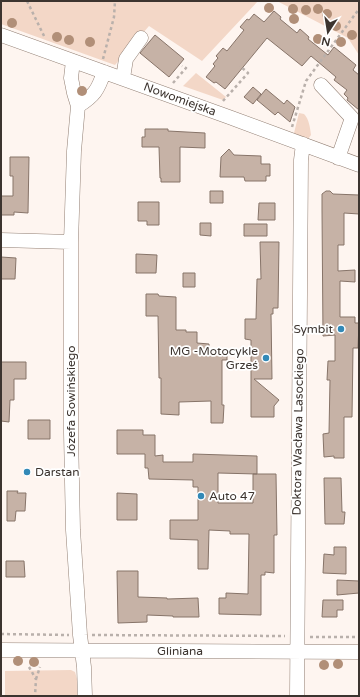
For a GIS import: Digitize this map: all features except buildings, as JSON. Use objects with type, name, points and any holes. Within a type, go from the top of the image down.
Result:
[{"type":"street","name":"Nowomiejska","points":[[1,35],[73,61],[103,67],[123,78],[359,165]]},
{"type":"street","points":[[123,78],[126,59],[141,38]]},
{"type":"street","name":"Józefa Sowińskiego","points":[[73,61],[72,78],[78,106],[74,151],[71,242],[71,433],[73,522],[85,696]]},
{"type":"street","points":[[78,106],[94,94],[99,86],[103,67]]},
{"type":"street","points":[[321,85],[356,121],[338,158]]},
{"type":"street","name":"Doktora Wacława Lasockiego","points":[[297,696],[301,168],[303,144]]},
{"type":"street","points":[[1,240],[71,242]]},
{"type":"street","name":"Gliniana","points":[[1,650],[359,652]]},
{"type":"path","points":[[27,1],[48,44]]},
{"type":"path","points":[[103,67],[114,17],[114,1]]},
{"type":"path","points":[[288,138],[306,81],[359,9]]},
{"type":"path","points":[[179,87],[172,84],[186,68],[182,66]]},
{"type":"path","points":[[222,102],[248,73],[240,66]]},
{"type":"path","points":[[1,634],[359,637]]},
{"type":"path","points":[[29,667],[36,679]]},
{"type":"path","points":[[35,696],[36,679],[40,667]]},
{"type":"shaded area","points":[[1,1],[258,1],[202,61],[149,26],[115,65],[1,24]]},
{"type":"shaded area","points":[[277,1],[359,1],[359,55],[348,38]]},
{"type":"shaded area","points":[[196,73],[226,97],[223,100],[183,86]]},
{"type":"shaded area","points":[[299,113],[306,116],[310,126],[311,135],[308,139],[294,135]]},
{"type":"shaded area","points":[[71,670],[75,672],[77,679],[77,696],[5,696],[5,671]]},
{"type":"place","name":"Symbit","points":[[341,329]]},
{"type":"place","name":"MG -Motocykle Grześ","points":[[266,358]]},
{"type":"place","name":"Darstan","points":[[27,472]]},
{"type":"place","name":"Auto 47","points":[[201,496]]}]
